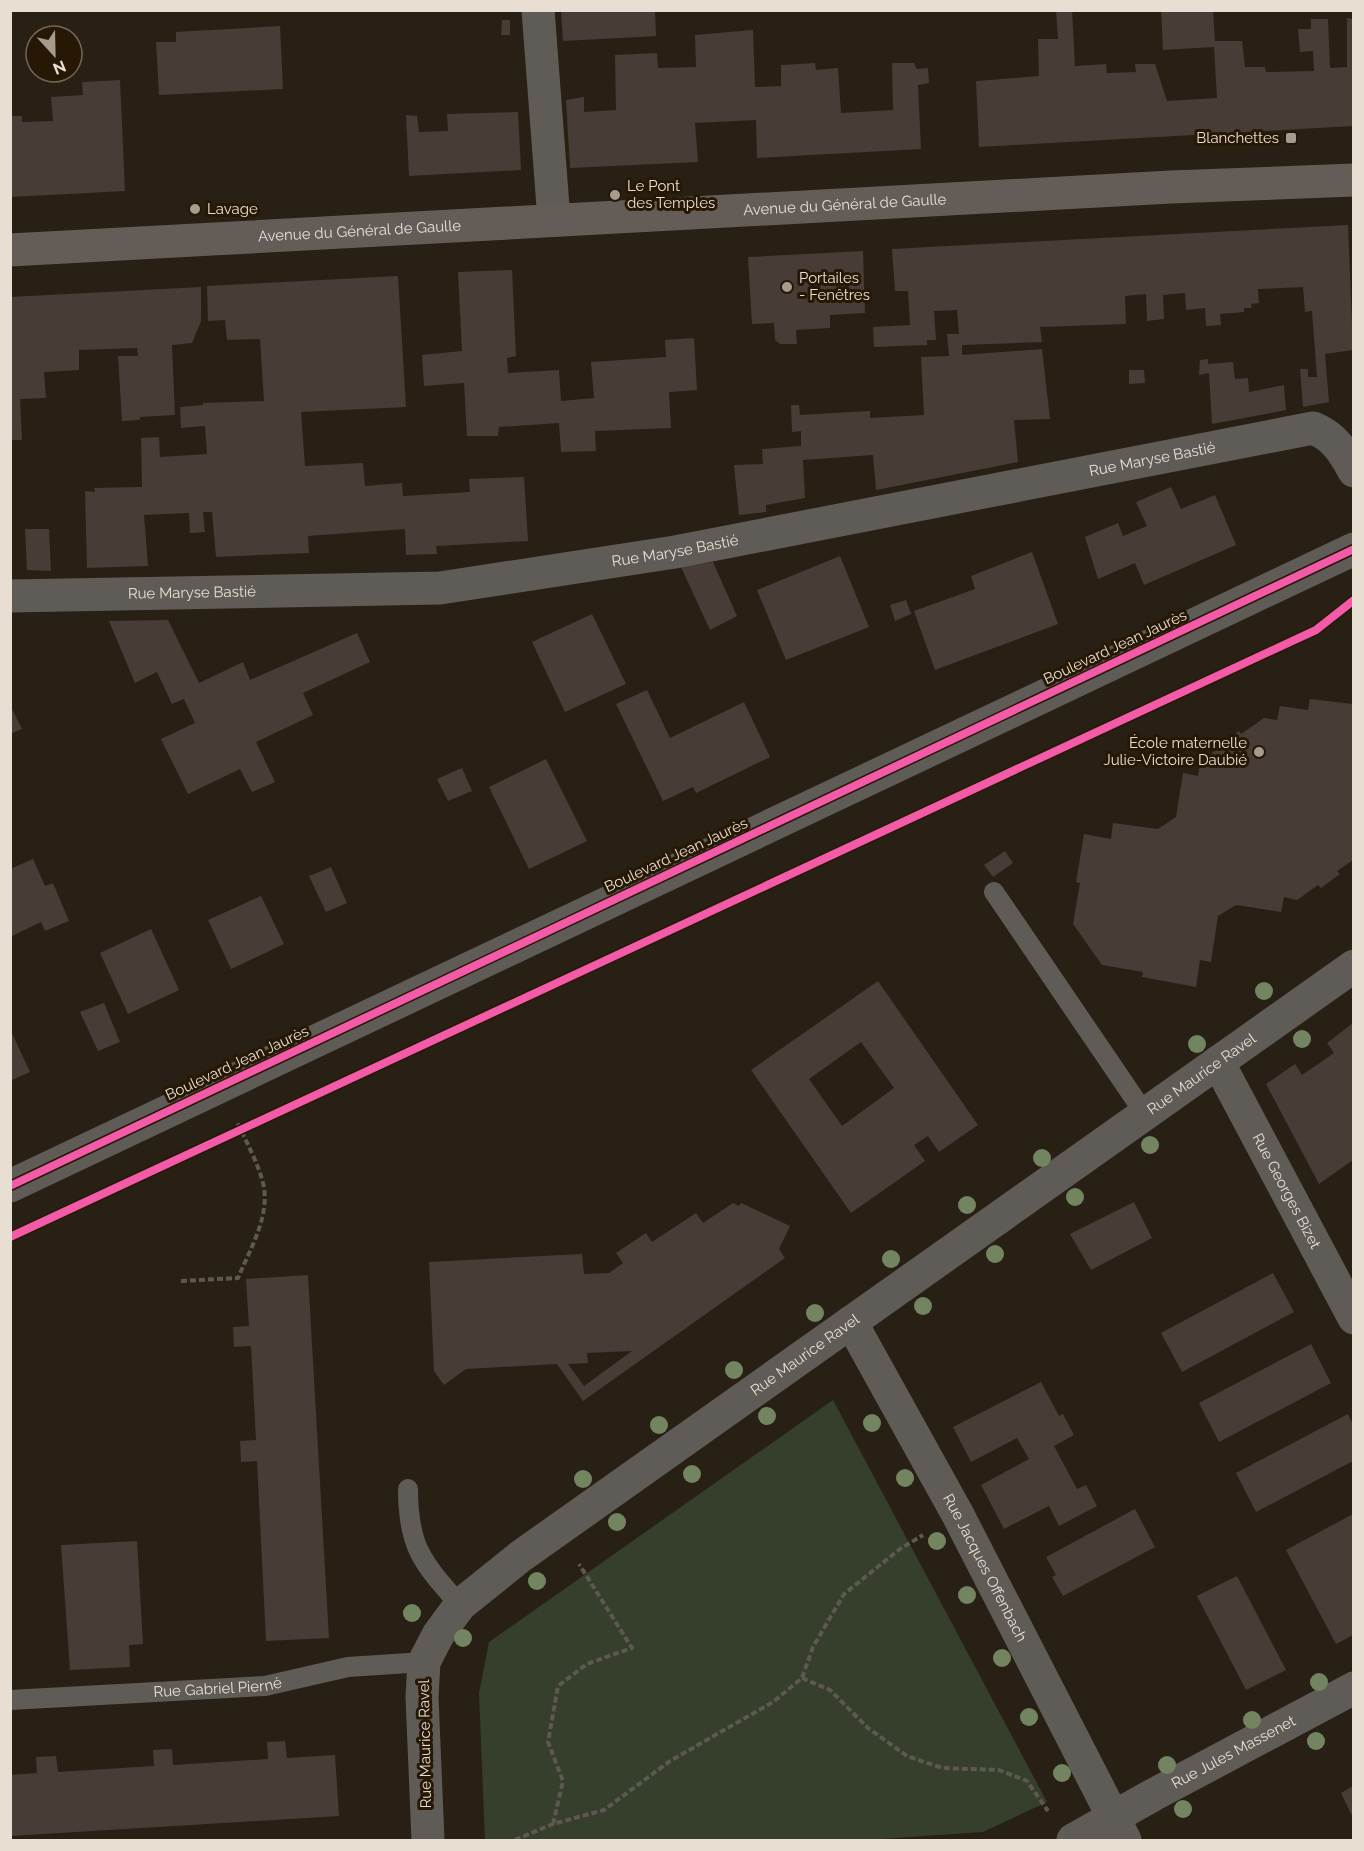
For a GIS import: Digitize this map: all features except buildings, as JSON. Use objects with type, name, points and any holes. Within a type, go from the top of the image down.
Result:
[{"type":"main road","name":"Avenue du Général de Gaulle","points":[[10,250],[1353,180]]},
{"type":"street","points":[[538,10],[555,220]]},
{"type":"street","name":"Rue Maryse Bastié","points":[[10,596],[440,588],[675,552],[1313,428],[1328,434],[1342,449],[1353,471]]},
{"type":"street","name":"Boulevard Jean Jaurès","points":[[10,1185],[1353,549]]},
{"type":"street","name":"Rue Maurice Ravel","points":[[428,1840],[422,1697],[424,1662],[438,1635],[460,1605],[490,1579],[558,1530],[1353,966]]},
{"type":"street","name":"Rue Georges Bizet","points":[[1218,1062],[1353,1318]]},
{"type":"street","name":"Rue Jacques Offenbach","points":[[851,1322],[958,1515],[1119,1829]]},
{"type":"street","name":"Rue Jules Massenet","points":[[1073,1840],[1119,1829],[1353,1688]]},
{"type":"lane","points":[[994,892],[1144,1114]]},
{"type":"lane","points":[[408,1489],[408,1520],[415,1544],[425,1565],[460,1605]]},
{"type":"lane","name":"Rue Gabriel Pierné","points":[[10,1700],[265,1686],[348,1667],[424,1662]]},
{"type":"path","points":[[181,1281],[238,1278],[261,1224],[264,1201],[263,1183],[221,1086]]},
{"type":"path","points":[[230,1135],[251,1125]]},
{"type":"path","points":[[515,1840],[553,1824],[604,1810],[670,1761],[774,1702],[802,1677],[813,1647],[844,1594],[900,1549],[958,1515]]},
{"type":"path","points":[[553,1824],[562,1781],[548,1742],[558,1686],[587,1664],[632,1648],[558,1530]]},
{"type":"path","points":[[802,1677],[830,1690],[868,1728],[907,1756],[942,1768],[999,1770],[1027,1781],[1051,1815]]},
{"type":"green space","points":[[833,1400],[1047,1802],[983,1832],[867,1840],[485,1840],[479,1693],[489,1642]]},
{"type":"cycle path","points":[[10,1186],[1354,549]]},
{"type":"cycle path","points":[[10,1237],[1316,630],[1354,600]]},
{"type":"place","name":"Blanchettes","points":[[1291,138]]},
{"type":"place","name":"Le Pont des Temples","points":[[615,195]]},
{"type":"place","name":"Lavage","points":[[195,209]]},
{"type":"place","name":"Portailes - Fenêtres","points":[[787,287]]},
{"type":"place","name":"École maternelle Julie-Victoire Daubié","points":[[1259,752]]}]
